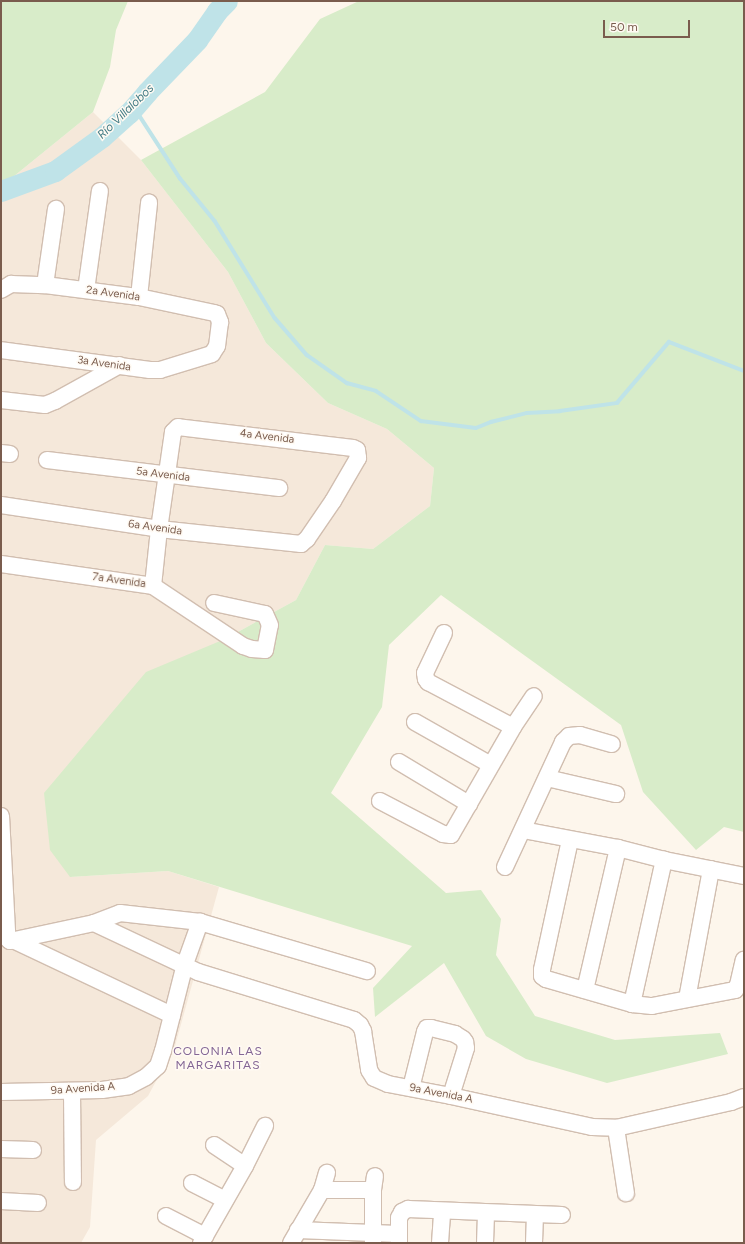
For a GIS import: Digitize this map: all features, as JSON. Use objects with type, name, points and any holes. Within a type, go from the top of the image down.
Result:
[{"type":"street","points":[[86,290],[100,191]]},
{"type":"street","points":[[139,298],[149,203]]},
{"type":"street","points":[[45,285],[56,209]]},
{"type":"street","name":"2a Avenida","points":[[6,287],[45,285],[139,298],[214,312],[217,314],[220,322],[217,346],[215,351],[207,357]]},
{"type":"street","name":"3a Avenida","points":[[1,350],[150,370],[160,370],[207,357]]},
{"type":"street","points":[[1,400],[44,405],[55,401],[120,365]]},
{"type":"street","name":"4a Avenida","points":[[167,476],[173,432],[178,427],[182,426],[353,448],[357,450],[358,458],[307,539]]},
{"type":"street","name":"5a Avenida","points":[[47,460],[167,476],[279,488]]},
{"type":"street","points":[[153,586],[159,529],[167,476]]},
{"type":"street","name":"6a Avenida","points":[[1,505],[159,529],[296,544],[304,542],[307,539]]},
{"type":"street","name":"7a Avenida","points":[[1,564],[153,586],[243,646],[252,649],[265,650],[270,625],[265,614],[214,603]]},
{"type":"street","points":[[444,633],[426,673],[426,679],[428,682],[513,727]]},
{"type":"street","points":[[380,800],[443,834],[453,834],[491,764],[534,696]]},
{"type":"street","points":[[415,722],[491,764]]},
{"type":"street","points":[[505,867],[563,742],[569,736],[580,736],[612,744]]},
{"type":"street","points":[[399,762],[469,804]]},
{"type":"street","points":[[547,778],[616,794]]},
{"type":"street","points":[[1,816],[8,939],[172,1015],[185,964],[200,922]]},
{"type":"street","points":[[523,830],[618,848],[664,860],[744,876]]},
{"type":"street","points":[[570,840],[542,970],[542,976],[546,979],[632,1004],[652,1006],[735,990],[738,985],[744,960]]},
{"type":"street","points":[[585,990],[618,848]]},
{"type":"street","points":[[632,1004],[664,860]]},
{"type":"street","points":[[687,999],[711,870]]},
{"type":"street","points":[[13,940],[94,923],[120,913],[200,922],[367,971]]},
{"type":"street","name":"9a Avenida A","points":[[94,923],[185,964],[198,972],[214,978],[354,1020],[360,1025],[363,1032],[369,1070],[374,1078],[388,1084],[451,1096],[592,1127],[616,1128],[730,1102],[744,1097]]},
{"type":"street","name":"9a Avenida A","points":[[1,1092],[72,1092],[129,1086],[146,1077],[158,1066],[172,1015]]},
{"type":"street","points":[[411,1088],[425,1032],[427,1028],[431,1028],[455,1034],[465,1042],[466,1048],[451,1096]]},
{"type":"street","points":[[72,1092],[73,1182]]},
{"type":"street","points":[[166,1216],[203,1239],[245,1166],[265,1126]]},
{"type":"street","points":[[616,1128],[626,1193]]},
{"type":"street","points":[[214,1145],[245,1166]]},
{"type":"street","points":[[1,1149],[33,1150]]},
{"type":"street","points":[[294,1237],[322,1190],[327,1173]]},
{"type":"street","points":[[192,1183],[225,1200]]},
{"type":"street","points":[[322,1190],[374,1183],[373,1238]]},
{"type":"street","points":[[1,1202],[38,1203]]},
{"type":"street","points":[[294,1237],[398,1238],[399,1218],[402,1212],[408,1209],[442,1212],[562,1215]]},
{"type":"street","points":[[440,1243],[442,1212]]},
{"type":"street","points":[[485,1243],[486,1213]]},
{"type":"street","points":[[534,1243],[535,1215]]},
{"type":"shaded area","points":[[93,112],[141,160],[228,272],[266,343],[328,403],[387,429],[434,468],[430,506],[373,549],[325,545],[296,600],[225,639],[70,877],[168,871],[219,887],[175,1046],[148,1096],[96,1140],[90,1227],[81,1243],[1,1243],[1,183],[8,181]]},
{"type":"green space","points":[[1,1],[128,1],[116,30],[110,67],[93,112],[8,181],[1,183]]},
{"type":"green space","points":[[359,1],[744,1],[744,832],[724,827],[696,850],[643,792],[621,725],[441,595],[389,645],[382,707],[331,793],[446,893],[481,890],[501,919],[496,955],[535,1016],[615,1040],[720,1033],[728,1054],[607,1083],[526,1059],[486,1036],[444,963],[375,1017],[373,988],[412,946],[168,871],[70,877],[50,850],[44,793],[146,672],[225,639],[296,600],[325,545],[373,549],[430,506],[434,468],[387,429],[328,403],[266,343],[228,272],[141,160],[265,92],[320,19]]},
{"type":"waterway","name":"Río Villalobos","points":[[1,191],[55,171],[102,137],[129,113],[197,40],[217,11],[227,1]]},
{"type":"waterway","points":[[134,107],[180,178],[215,221],[275,318],[307,355],[347,383],[376,391],[421,421],[476,428],[491,422],[527,413],[560,411],[617,403],[669,342],[744,371]]},
{"type":"district","name":"COLONIA LAS MARGARITAS","points":[[218,1059]]}]
